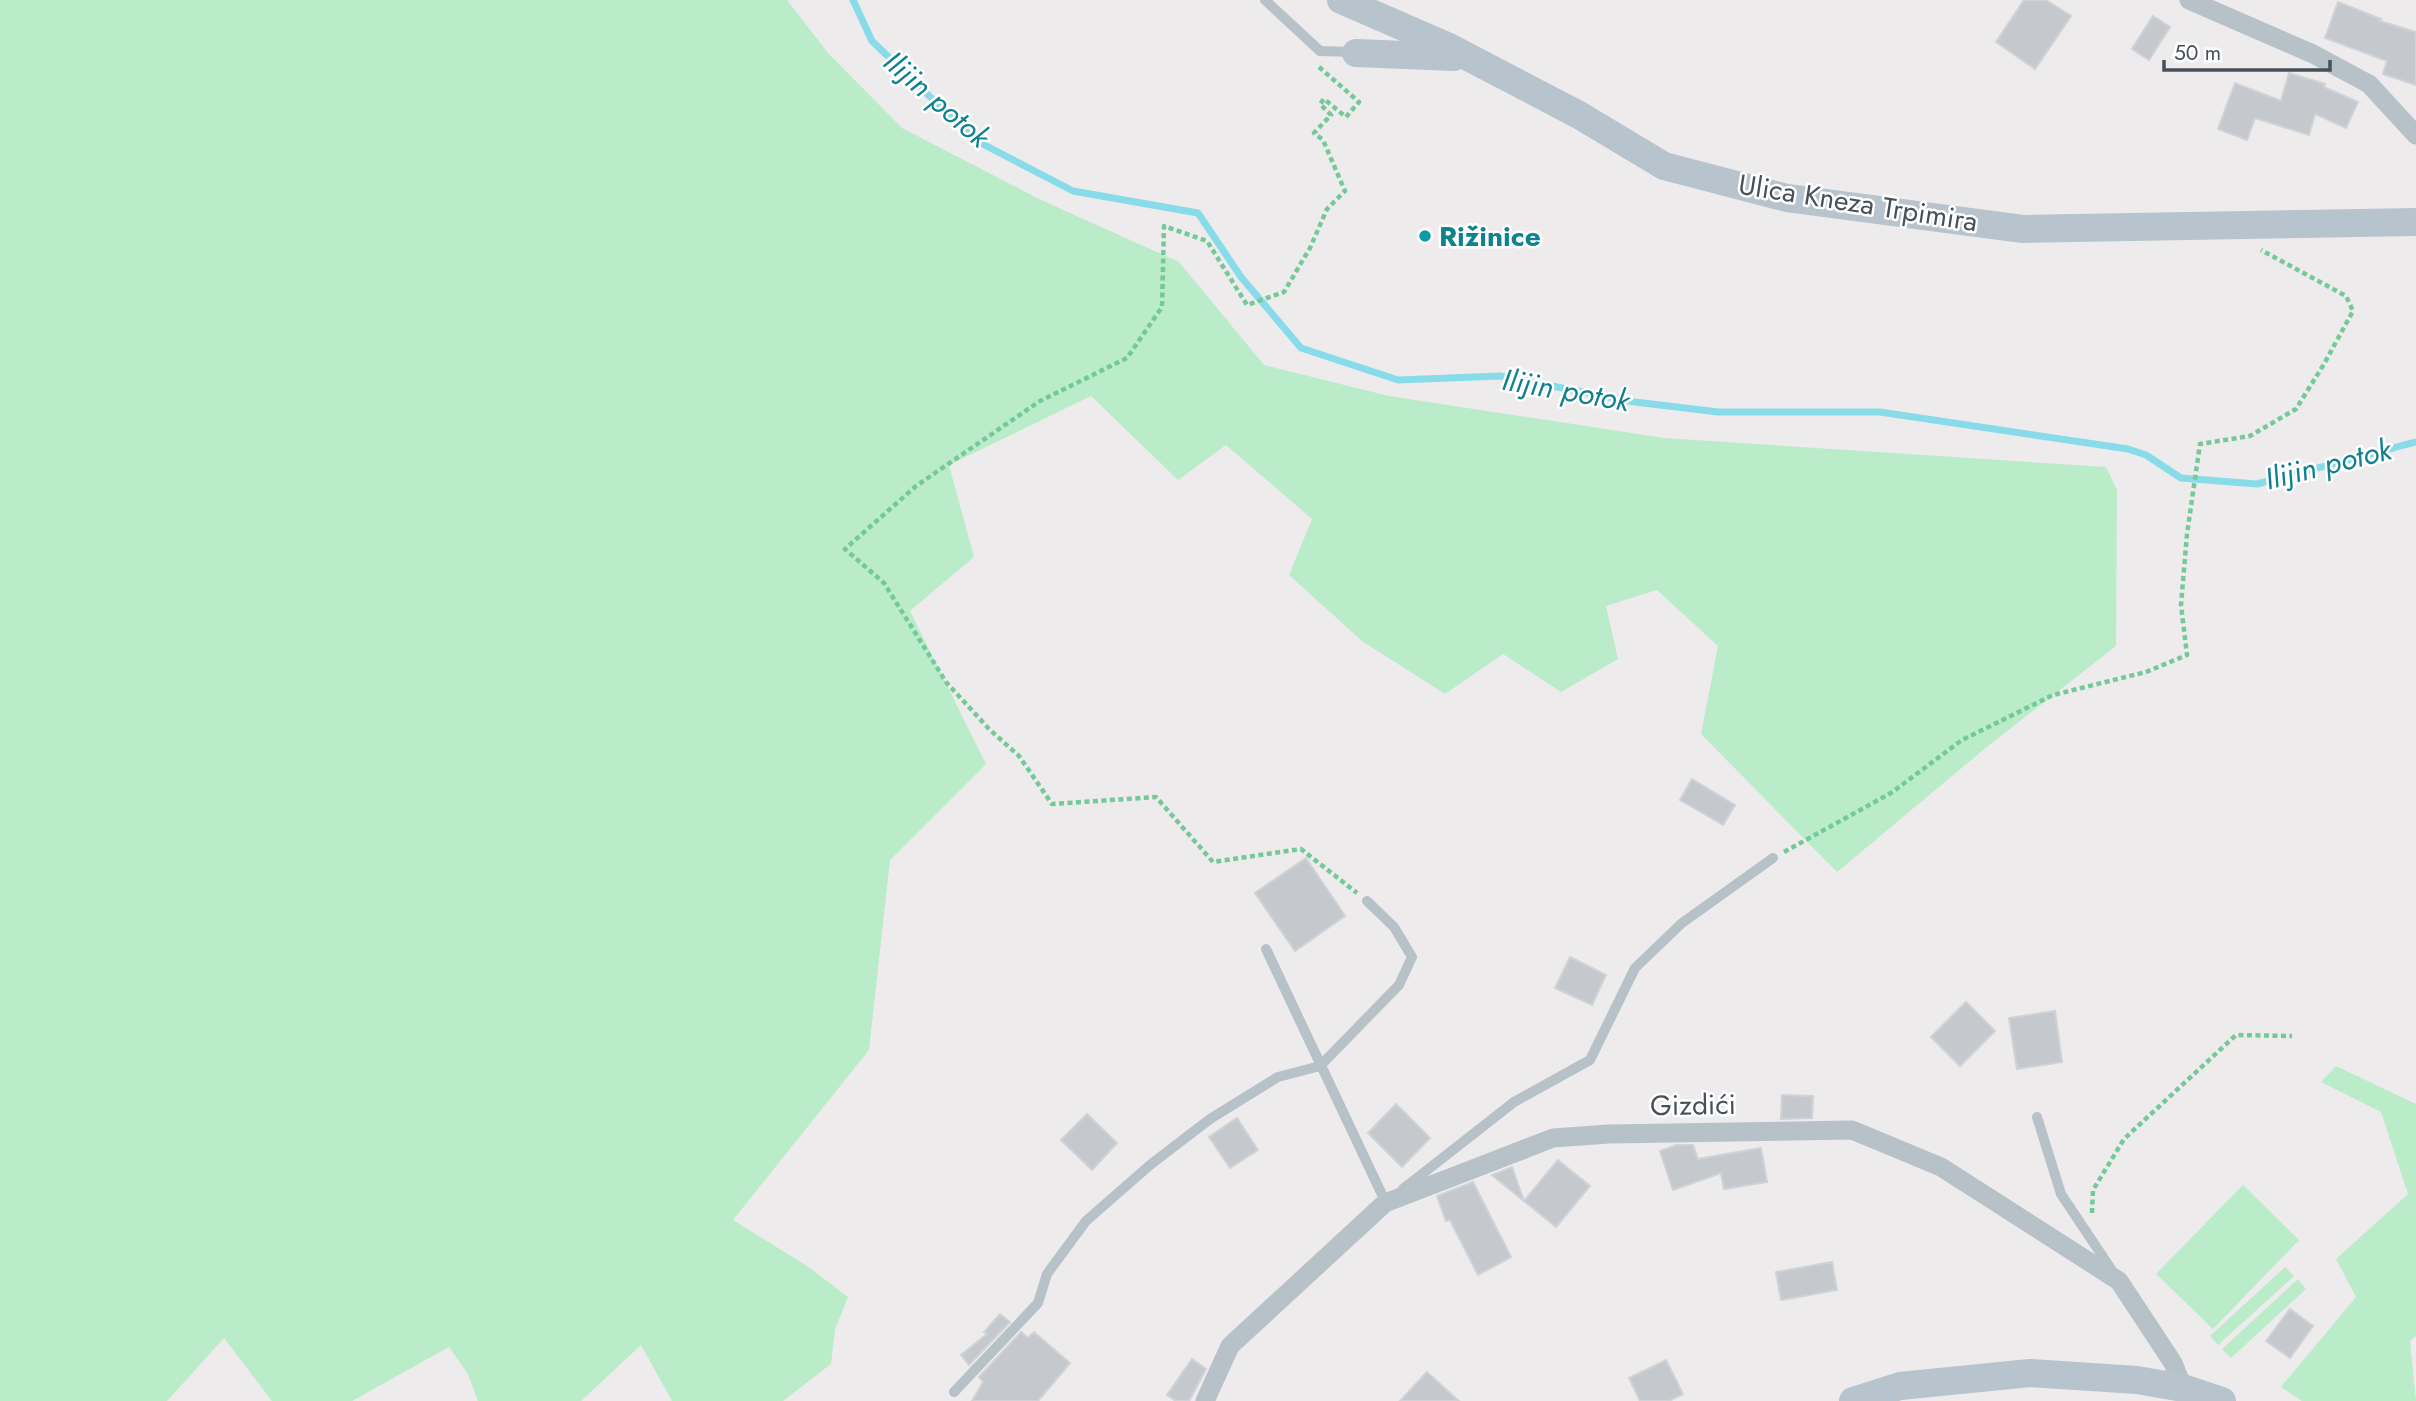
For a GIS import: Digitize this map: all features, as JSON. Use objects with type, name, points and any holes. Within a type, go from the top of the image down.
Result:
[{"type":"main road","name":"Ulica Kneza Trpimira","points":[[1341,0],[1471,58],[1579,115],[1664,166],[1787,198],[2023,229],[2416,222]]},
{"type":"main road","points":[[1356,52],[1471,58]]},
{"type":"main road","points":[[1853,1401],[1900,1386],[2030,1373],[2137,1380],[2183,1388],[2222,1401]]},
{"type":"street","points":[[2189,0],[2313,54],[2369,84],[2416,135]]},
{"type":"street","name":"Gizdići","points":[[1205,1401],[1230,1346],[1385,1203],[1553,1138],[1609,1134],[1852,1130],[1941,1167],[2119,1281],[2173,1363],[2183,1388]]},
{"type":"lane","points":[[1265,0],[1320,51],[1356,52]]},
{"type":"lane","points":[[1266,950],[1385,1203],[1514,1102],[1590,1059],[1635,968],[1682,923],[1773,858]]},
{"type":"lane","points":[[954,1392],[1038,1303],[1047,1274],[1086,1221],[1150,1165],[1210,1119],[1278,1077],[1320,1066],[1399,985],[1412,957],[1394,927],[1367,901]]},
{"type":"lane","points":[[2036,1117],[2061,1194],[2119,1281]]},
{"type":"path","points":[[1320,51],[1312,60],[1359,102],[1346,117],[1324,99],[1320,104],[1331,115],[1314,133],[1323,140],[1345,191],[1327,209],[1310,248],[1284,292],[1247,305],[1207,241],[1164,226],[1162,307],[1127,358],[1040,401],[916,486],[845,549],[884,583],[946,682],[989,729],[1019,756],[1052,804],[1156,797],[1213,862],[1301,849],[1367,901]]},
{"type":"path","points":[[1773,858],[1891,793],[1962,740],[2053,695],[2146,672],[2187,655],[2181,605],[2187,534],[2200,444],[2250,436],[2296,409],[2353,311],[2346,296],[2252,245]]},
{"type":"path","points":[[2091,1238],[2093,1190],[2124,1139],[2235,1035],[2292,1036]]},
{"type":"green space","points":[[0,0],[787,0],[828,53],[902,128],[1039,199],[1179,262],[1264,365],[1389,396],[1664,438],[2106,467],[2117,490],[2116,646],[1988,746],[1837,872],[1701,734],[1718,646],[1657,590],[1606,606],[1618,659],[1561,692],[1503,654],[1445,694],[1362,641],[1289,575],[1312,519],[1226,445],[1178,480],[1091,396],[949,465],[974,557],[910,611],[986,764],[890,860],[869,1050],[733,1220],[807,1266],[848,1297],[835,1329],[831,1364],[783,1401],[672,1401],[641,1345],[581,1401],[478,1401],[468,1374],[449,1347],[352,1401],[272,1401],[224,1338],[167,1401],[0,1401]]},
{"type":"green space","points":[[2336,1066],[2416,1104],[2416,1336],[2410,1341],[2416,1401],[2302,1401],[2281,1387],[2356,1297],[2336,1259],[2408,1194],[2381,1112],[2321,1082]]},
{"type":"green space","points":[[2243,1185],[2299,1240],[2213,1329],[2156,1274]]},
{"type":"green space","points":[[2285,1267],[2294,1276],[2218,1345],[2210,1336]]},
{"type":"green space","points":[[2298,1279],[2306,1289],[2231,1358],[2222,1349]]},
{"type":"building","points":[[2024,0],[2046,0],[2071,16],[2035,69],[1996,42]]},
{"type":"building","points":[[2338,2],[2381,19],[2380,21],[2416,32],[2416,85],[2383,74],[2387,61],[2325,38]]},
{"type":"building","points":[[2153,16],[2170,27],[2149,60],[2132,49]]},
{"type":"building","points":[[2289,73],[2325,84],[2324,87],[2358,102],[2346,128],[2315,114],[2309,135],[2255,118],[2247,140],[2218,129],[2235,83],[2281,101]]},
{"type":"building","points":[[1692,779],[1735,805],[1723,825],[1680,800]]},
{"type":"building","points":[[1306,858],[1345,916],[1295,951],[1255,893]]},
{"type":"building","points":[[1570,957],[1606,975],[1592,1005],[1555,988]]},
{"type":"building","points":[[1966,1002],[1995,1031],[1960,1066],[1931,1037]]},
{"type":"building","points":[[2055,1011],[2062,1062],[2017,1069],[2009,1018]]},
{"type":"building","points":[[1782,1095],[1813,1096],[1812,1118],[1781,1119]]},
{"type":"building","points":[[1396,1104],[1430,1138],[1402,1167],[1368,1133]]},
{"type":"building","points":[[1087,1114],[1117,1143],[1092,1170],[1061,1140]]},
{"type":"building","points":[[1237,1118],[1258,1150],[1230,1168],[1209,1137]]},
{"type":"building","points":[[1676,1145],[1693,1145],[1698,1159],[1761,1148],[1767,1182],[1724,1189],[1721,1173],[1673,1190],[1660,1151]]},
{"type":"building","points":[[1558,1160],[1590,1186],[1556,1227],[1524,1201]]},
{"type":"building","points":[[1512,1167],[1524,1201],[1492,1175]]},
{"type":"building","points":[[1473,1182],[1511,1257],[1478,1275],[1450,1220],[1446,1221],[1437,1196]]},
{"type":"building","points":[[1832,1262],[1837,1290],[1781,1300],[1776,1272]]},
{"type":"building","points":[[2290,1309],[2313,1326],[2290,1358],[2266,1341]]},
{"type":"building","points":[[1000,1314],[1010,1322],[969,1365],[961,1355],[987,1334],[984,1332]]},
{"type":"building","points":[[1021,1332],[1028,1338],[1034,1332],[1070,1363],[1038,1401],[972,1401],[983,1382],[979,1377]]},
{"type":"building","points":[[1192,1359],[1206,1369],[1189,1401],[1176,1401],[1167,1395]]},
{"type":"building","points":[[1666,1360],[1683,1394],[1669,1401],[1640,1401],[1629,1378]]},
{"type":"building","points":[[1427,1372],[1459,1401],[1400,1401]]},
{"type":"waterway","name":"Ilijin potok","points":[[853,0],[872,41],[975,140],[1073,191],[1198,213],[1241,277],[1301,348],[1398,380],[1500,376],[1635,402],[1718,412],[1880,412],[2128,449],[2146,455],[2181,478],[2257,484],[2416,442]]},
{"type":"place","name":"Rižinice","points":[[1425,236]]}]
